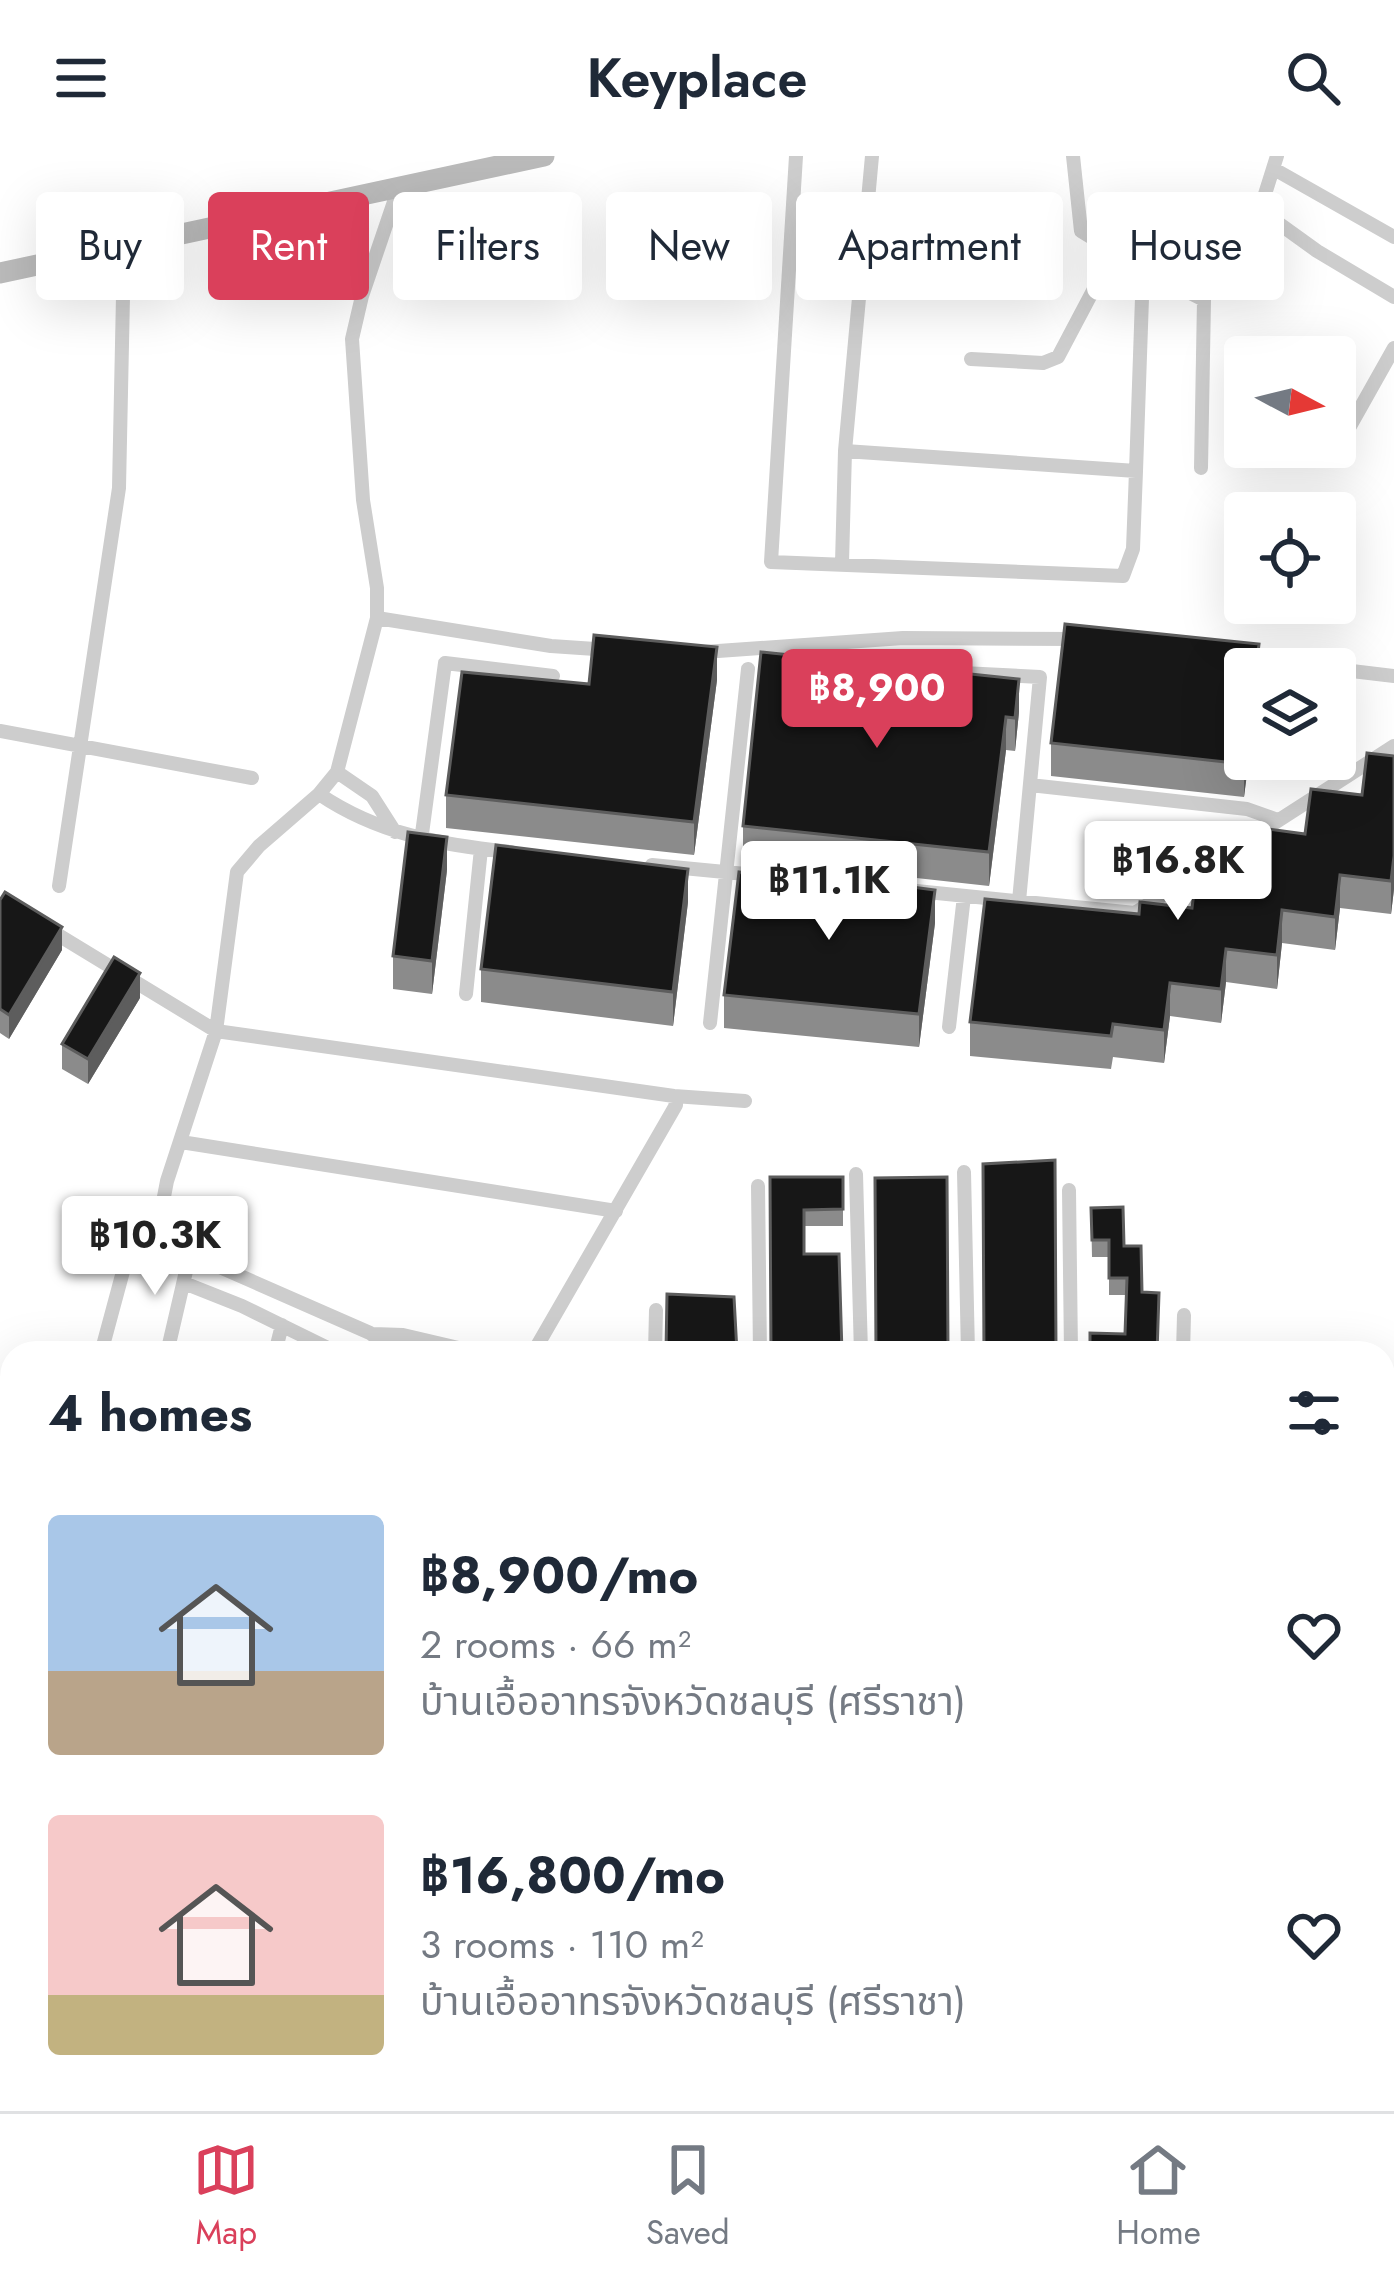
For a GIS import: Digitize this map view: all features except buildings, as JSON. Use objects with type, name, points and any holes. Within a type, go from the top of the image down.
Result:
[{"type":"main road","points":[[184,235],[544,156]]},
{"type":"main road","points":[[0,273],[36,266]]},
{"type":"street","points":[[796,156],[771,562],[1123,576],[1133,549],[1142,300]]},
{"type":"street","points":[[842,563],[845,451],[872,156]]},
{"type":"street","points":[[1073,156],[1081,231],[1087,235]]},
{"type":"street","points":[[1394,237],[1275,163],[1260,210],[1394,297]]},
{"type":"street","points":[[380,1341],[172,1246],[158,1228],[167,1180],[216,1031],[237,872],[337,772],[377,618],[352,339],[398,190]]},
{"type":"street","points":[[59,886],[119,488],[123,300]]},
{"type":"street","points":[[971,359],[1043,363],[1058,357],[1088,300]]},
{"type":"street","points":[[1201,469],[1204,300]]},
{"type":"street","points":[[1356,416],[1394,348]]},
{"type":"street","points":[[845,451],[1136,471]]},
{"type":"street","points":[[377,618],[551,646],[637,652]]},
{"type":"street","points":[[679,654],[903,638],[1102,640]]},
{"type":"street","points":[[1220,656],[1224,656]]},
{"type":"street","points":[[421,841],[445,663],[553,676]]},
{"type":"street","points":[[710,1023],[748,669]]},
{"type":"street","points":[[923,670],[1040,677],[1019,902]]},
{"type":"street","points":[[1356,672],[1394,676]]},
{"type":"street","points":[[0,731],[252,778]]},
{"type":"street","points":[[798,879],[1135,913],[1394,746]]},
{"type":"street","points":[[337,772],[372,796],[395,832]]},
{"type":"street","points":[[1030,785],[1246,809],[1278,820]]},
{"type":"street","points":[[319,794],[351,816],[421,841],[526,853]]},
{"type":"street","points":[[466,994],[481,849]]},
{"type":"street","points":[[638,864],[774,877]]},
{"type":"street","points":[[949,1027],[964,896]]},
{"type":"street","points":[[39,923],[216,1031],[674,1096],[745,1101]]},
{"type":"street","points":[[540,1341],[676,1105],[674,1096]]},
{"type":"street","points":[[182,1142],[616,1211]]},
{"type":"street","points":[[964,1172],[968,1341]]},
{"type":"street","points":[[856,1174],[861,1341]]},
{"type":"street","points":[[758,1186],[760,1341]]},
{"type":"street","points":[[1069,1190],[1071,1341]]},
{"type":"street","points":[[104,1341],[125,1264],[137,1249],[163,1234]]},
{"type":"street","points":[[170,1341],[190,1254]]},
{"type":"street","points":[[184,1283],[314,1341]]},
{"type":"street","points":[[655,1341],[656,1310]]},
{"type":"street","points":[[1184,1315],[1184,1341]]},
{"type":"street","points":[[278,1341],[282,1325]]},
{"type":"street","points":[[370,1334],[429,1341]]}]
